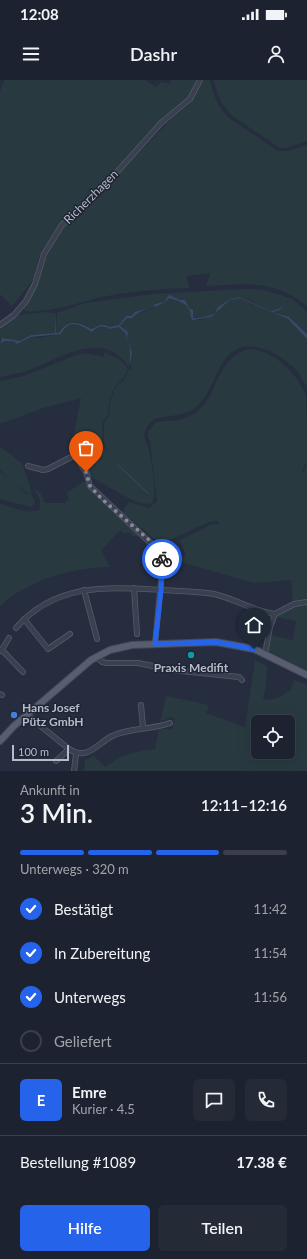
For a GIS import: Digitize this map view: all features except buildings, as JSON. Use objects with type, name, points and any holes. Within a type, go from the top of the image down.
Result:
[{"type":"main road","points":[[1,737],[96,657],[110,650],[124,646],[216,642],[244,646],[266,654],[307,675]]},
{"type":"street","name":"Richerzhagen","points":[[0,325],[14,315],[26,301],[34,284],[46,249],[62,225],[102,187],[161,123],[190,98],[200,80]]},
{"type":"street","points":[[28,466],[43,470],[48,469],[75,455],[86,472],[90,486],[102,499],[149,540],[161,554],[163,562],[155,644]]},
{"type":"street","points":[[16,628],[24,619],[45,604],[84,590],[104,587],[212,594],[234,600],[252,609],[275,614],[294,604],[307,602]]},
{"type":"street","points":[[134,588],[137,634]]},
{"type":"street","points":[[84,590],[97,639]]},
{"type":"street","points":[[266,654],[270,627],[275,614]]},
{"type":"street","points":[[24,619],[48,649],[70,634]]},
{"type":"street","points":[[9,638],[1,651],[23,672]]},
{"type":"street","points":[[96,657],[102,662],[107,663],[138,663],[172,670],[239,677],[242,680]]},
{"type":"street","points":[[141,705],[143,727]]},
{"type":"street","points":[[27,715],[76,754],[87,753],[112,737],[143,727],[170,723]]},
{"type":"street","points":[[56,761],[69,749]]},
{"type":"street","points":[[74,771],[76,754]]},
{"type":"shaded area","points":[[5,80],[145,80],[156,87],[161,82],[171,84],[171,80],[197,80],[187,98],[153,127],[101,185],[62,222],[39,258],[33,280],[12,306],[0,294],[0,91]]},
{"type":"shaded area","points":[[204,80],[210,80],[219,105],[229,118],[278,151],[287,151],[307,145],[307,306],[295,297],[271,287],[247,284],[206,286],[210,273],[187,276],[189,288],[132,292],[103,297],[69,306],[46,310],[25,311],[23,308],[36,288],[47,254],[64,226],[110,183],[170,120],[190,104]]},
{"type":"shaded area","points":[[213,80],[307,80],[307,141],[286,148],[280,148],[231,115],[221,102]]},
{"type":"shaded area","points":[[246,289],[264,290],[290,298],[281,308],[271,311],[242,297],[232,298],[212,314],[201,319],[193,318],[192,310],[189,308],[185,300],[180,300],[169,296],[164,302],[155,304],[153,307],[133,315],[126,316],[119,325],[110,327],[104,324],[91,329],[74,322],[69,323],[62,328],[59,333],[56,333],[57,313],[85,303],[153,294]]},
{"type":"shaded area","points":[[169,298],[184,302],[191,311],[191,318],[199,320],[211,317],[230,300],[240,298],[288,319],[307,339],[307,387],[298,372],[293,367],[266,349],[247,347],[238,349],[230,354],[223,362],[205,397],[197,406],[182,414],[154,419],[146,428],[144,436],[149,450],[153,470],[154,494],[151,504],[140,503],[130,499],[91,477],[85,464],[75,452],[73,453],[71,450],[81,398],[43,408],[0,424],[0,381],[24,376],[76,355],[85,353],[104,357],[104,352],[121,360],[128,369],[123,379],[114,388],[109,403],[108,414],[102,423],[103,444],[111,456],[104,443],[104,423],[109,415],[110,403],[115,388],[124,380],[129,369],[131,370],[132,352],[127,338],[128,332],[120,327],[127,317],[132,318],[136,314],[159,306]]},
{"type":"shaded area","points":[[291,298],[307,312],[307,334],[289,317],[272,311],[281,309]]},
{"type":"shaded area","points":[[46,312],[56,313],[55,333],[31,335],[20,341],[2,338],[0,340],[0,327],[19,315]]},
{"type":"shaded area","points":[[70,324],[80,324],[92,332],[101,327],[110,329],[119,327],[126,335],[128,340],[130,350],[129,367],[118,355],[106,349],[93,348],[79,350],[24,372],[0,377],[0,344],[3,341],[13,341],[17,344],[31,337],[39,338],[60,334]]},
{"type":"shaded area","points":[[248,349],[266,353],[283,364],[297,379],[306,395],[307,463],[304,465],[302,475],[307,465],[307,600],[293,603],[291,580],[253,583],[182,562],[164,555],[164,552],[175,557],[186,556],[180,540],[210,525],[219,524],[218,521],[209,522],[163,543],[158,542],[122,512],[129,502],[149,508],[157,501],[148,432],[156,422],[183,419],[192,415],[201,408],[208,400],[228,362],[236,355]]},
{"type":"shaded area","points":[[0,447],[23,466],[35,503],[31,507],[0,499],[0,472],[9,478],[0,470]],"holes":[[[14,482],[28,494],[27,495]]]},
{"type":"shaded area","points":[[84,481],[94,495],[141,536],[135,537],[128,532],[125,534],[121,531],[118,532],[101,551],[110,567],[81,570],[52,577],[24,589],[0,606],[0,504],[25,511],[35,511],[40,509],[40,500],[34,488],[41,494],[45,503],[66,503],[66,500],[69,501],[67,493]]},
{"type":"shaded area","points":[[307,603],[307,670],[269,651],[268,647],[270,635],[293,640],[296,621],[276,617],[296,605]]},
{"type":"shaded area","points":[[255,660],[267,666],[266,685],[263,699],[271,700],[278,698],[291,690],[294,680],[307,685],[307,771],[84,771],[85,760],[94,756],[105,767],[117,759],[129,754],[155,749],[159,729],[172,729],[175,719],[172,717],[160,722],[166,696],[209,705],[206,713],[245,727]]},
{"type":"water","points":[[169,295],[180,300],[185,300],[189,308],[193,310],[193,318],[205,317],[216,312],[217,308],[230,299],[240,297],[271,311],[281,308],[290,298],[281,309],[273,312],[289,317],[307,334],[307,339],[288,319],[240,298],[230,300],[211,317],[193,320],[191,318],[191,313],[184,304],[169,298],[165,302],[161,304],[136,314],[132,318],[127,318],[120,326],[128,332],[127,338],[132,352],[130,367],[130,348],[125,333],[119,327],[110,329],[101,327],[92,332],[79,325],[71,324],[64,329],[61,334],[31,337],[17,344],[13,341],[4,341],[0,344],[2,338],[20,341],[31,335],[55,333],[56,313],[56,333],[59,333],[62,328],[70,323],[78,323],[91,329],[100,325],[110,327],[119,325],[126,316],[131,316],[135,312],[164,302]]},
{"type":"waterway","points":[[118,465],[148,493]]},
{"type":"way so far","points":[[86,472],[89,477],[90,486],[102,499],[149,540],[159,551],[162,559]]},
{"type":"place","name":"Praxis Medifit","points":[[191,655]]},
{"type":"place","name":"Hans Josef Pütz GmbH","points":[[14,715]]},
{"type":"route","points":[[162,559],[161,590],[155,644],[216,642],[240,645],[254,649]]}]
